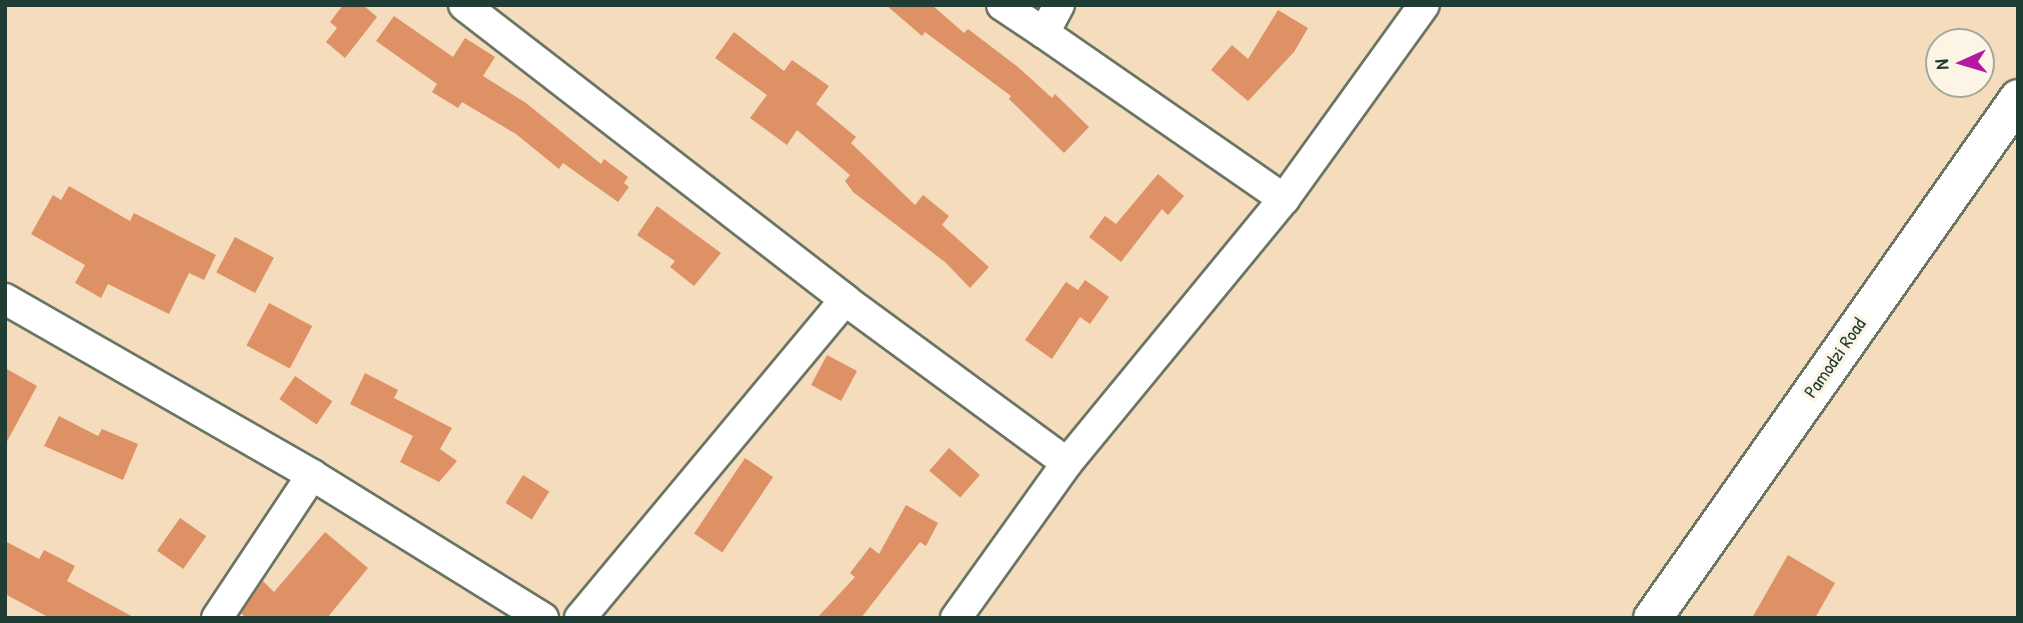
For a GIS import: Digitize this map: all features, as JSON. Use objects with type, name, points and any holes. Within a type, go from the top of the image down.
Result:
[{"type":"street","points":[[464,5],[845,300],[1067,463]]},
{"type":"street","points":[[1002,5],[1284,199]]},
{"type":"street","points":[[1044,33],[1059,5]]},
{"type":"street","points":[[956,618],[1067,463],[1284,199],[1424,5]]},
{"type":"street","name":"Pamodzi Road","points":[[1652,618],[2018,98]]},
{"type":"street","points":[[5,299],[312,475],[542,618]]},
{"type":"street","points":[[580,618],[845,300]]},
{"type":"street","points":[[217,618],[312,475]]},
{"type":"building","points":[[343,5],[363,5],[377,17],[345,58],[326,42],[337,28],[330,22]]},
{"type":"building","points":[[886,5],[932,5],[964,33],[968,29],[1018,67],[1052,98],[1055,94],[1089,127],[1064,153],[1009,99],[1011,96],[925,32],[922,36]]},
{"type":"building","points":[[1278,10],[1308,28],[1294,52],[1248,101],[1211,70],[1232,45],[1248,59]]},
{"type":"building","points":[[394,16],[453,57],[465,38],[495,57],[483,76],[526,103],[601,164],[604,159],[628,177],[624,183],[629,187],[618,202],[563,163],[559,169],[516,134],[462,102],[458,108],[432,92],[437,84],[376,41]]},
{"type":"building","points":[[734,32],[784,71],[792,60],[829,86],[816,104],[856,137],[851,143],[915,205],[923,195],[949,216],[942,225],[989,267],[970,288],[945,262],[853,192],[845,181],[850,175],[797,130],[787,145],[750,118],[767,95],[715,58]]},
{"type":"building","points":[[1158,174],[1184,196],[1168,215],[1162,209],[1121,262],[1089,237],[1105,216],[1116,224]]},
{"type":"building","points":[[69,186],[130,221],[134,213],[216,255],[204,280],[189,273],[169,314],[108,284],[101,298],[75,283],[85,265],[31,234],[53,195],[61,200]]},
{"type":"building","points":[[657,206],[721,253],[694,286],[670,267],[675,261],[637,235]]},
{"type":"building","points":[[235,237],[274,258],[255,293],[216,272]]},
{"type":"building","points":[[1085,280],[1109,297],[1090,324],[1080,317],[1052,359],[1025,340],[1066,282],[1078,290]]},
{"type":"building","points":[[269,303],[312,326],[290,368],[246,345]]},
{"type":"building","points":[[827,355],[857,371],[841,401],[811,385]]},
{"type":"building","points":[[5,368],[37,386],[5,445]]},
{"type":"building","points":[[365,373],[398,390],[394,398],[452,428],[440,449],[457,461],[439,482],[400,462],[413,436],[350,404]]},
{"type":"building","points":[[295,376],[332,401],[317,424],[279,399]]},
{"type":"building","points":[[59,416],[98,436],[102,429],[138,444],[123,480],[44,446]]},
{"type":"building","points":[[949,448],[980,475],[960,498],[929,471]]},
{"type":"building","points":[[745,458],[773,477],[722,552],[694,533]]},
{"type":"building","points":[[523,475],[549,491],[532,519],[506,503]]},
{"type":"building","points":[[906,505],[938,523],[926,546],[920,542],[861,618],[817,618],[855,577],[850,573],[870,547],[879,554]]},
{"type":"building","points":[[180,518],[206,536],[183,569],[157,551]]},
{"type":"building","points":[[325,532],[368,568],[327,618],[246,618],[241,613],[263,581],[274,592]]},
{"type":"building","points":[[5,541],[39,559],[44,550],[75,566],[67,581],[135,618],[50,618],[5,594]]},
{"type":"building","points":[[1788,555],[1835,583],[1815,618],[1752,618]]}]
